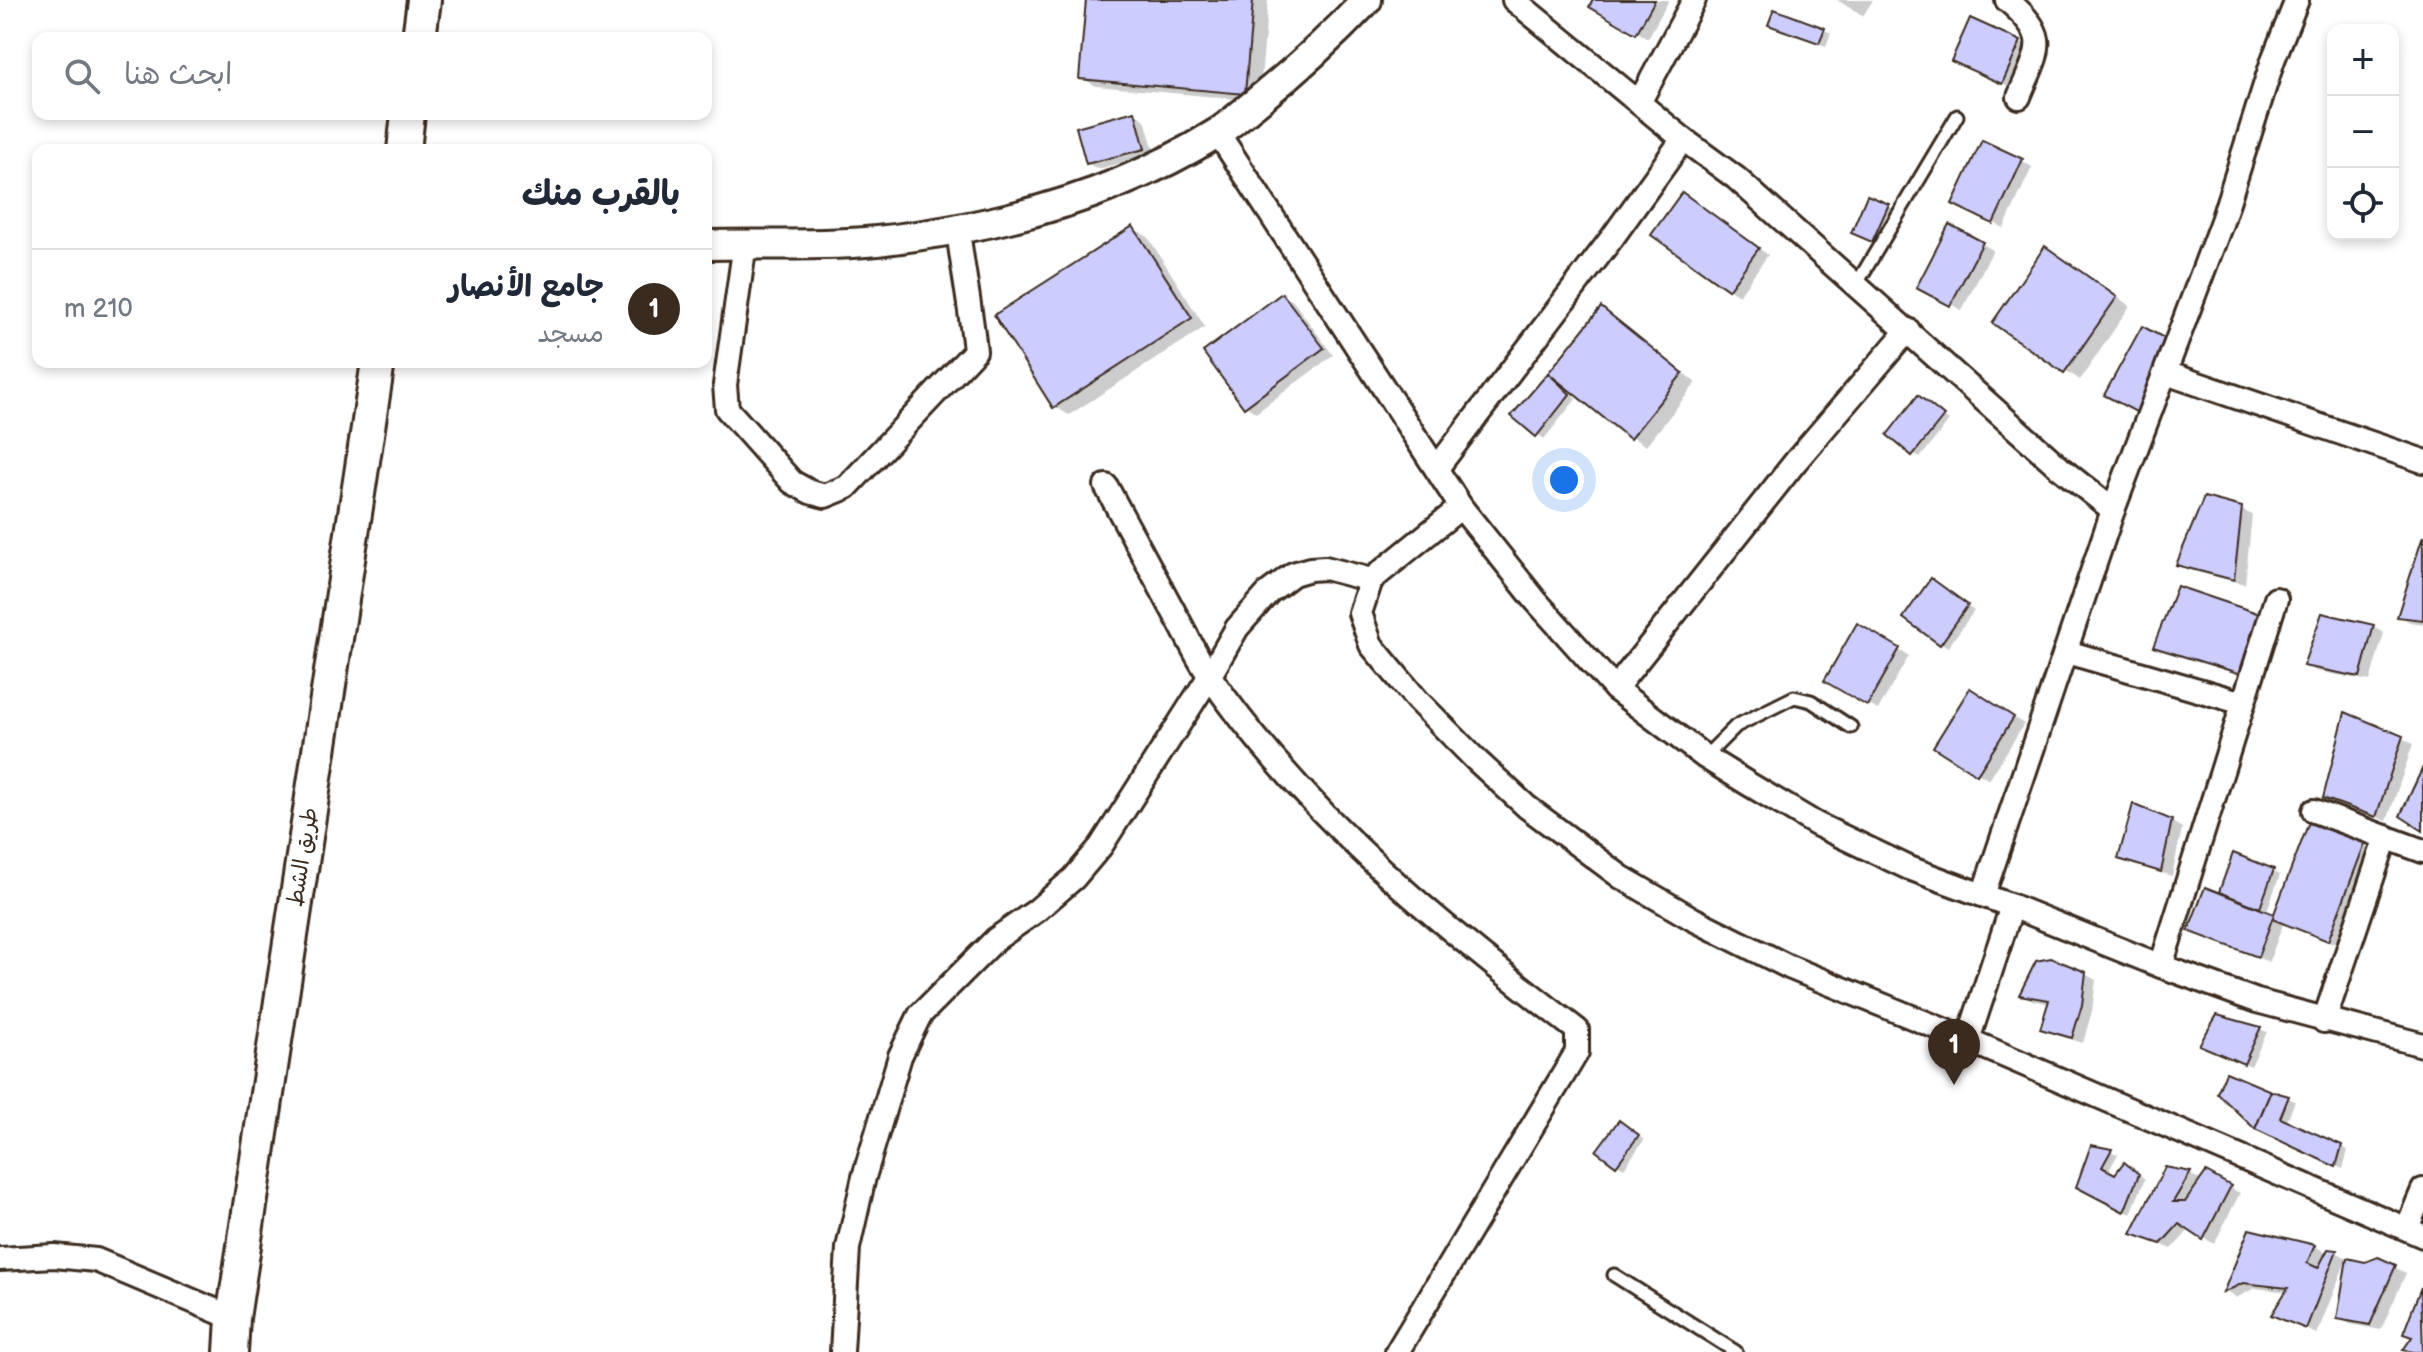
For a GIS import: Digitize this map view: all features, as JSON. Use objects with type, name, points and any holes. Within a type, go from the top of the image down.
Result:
[{"type":"main road","points":[[420,32],[424,0]]},
{"type":"main road","points":[[405,144],[407,120]]},
{"type":"main road","name":"طريق الشط","points":[[231,1352],[233,1318],[377,368]]},
{"type":"street","points":[[712,245],[873,241],[958,230],[996,223],[1086,194],[1149,169],[1218,133],[1308,59],[1367,0]]},
{"type":"street","points":[[1514,0],[1683,139],[1736,178],[2060,468],[2113,510]]},
{"type":"street","points":[[1640,101],[1694,0]]},
{"type":"street","points":[[2007,0],[2029,18],[2038,39],[2037,51],[2019,97]]},
{"type":"street","points":[[1983,895],[2113,510],[2222,221],[2273,60],[2297,0]]},
{"type":"street","points":[[1218,133],[1461,507],[1536,601],[1615,689],[1705,757],[1816,824],[1909,868],[2257,1001],[2423,1045]]},
{"type":"street","points":[[1437,468],[1612,238],[1683,139]]},
{"type":"street","points":[[745,243],[725,385],[727,409],[792,482],[825,496],[847,487],[975,351],[958,230]]},
{"type":"street","points":[[1615,689],[1796,461],[1908,330]]},
{"type":"street","points":[[2166,373],[2423,461]]},
{"type":"street","points":[[1106,486],[1209,677],[1256,737],[1330,822],[1420,906],[1487,962],[1577,1030],[1577,1052],[1397,1352]]},
{"type":"street","points":[[1461,507],[1371,580],[1360,613],[1371,645],[1417,700],[1475,759],[1527,807],[1621,877],[1693,919],[1789,967],[1968,1040],[2415,1232],[2423,1190]]},
{"type":"street","points":[[842,1352],[848,1248],[864,1177],[900,1056],[920,1015],[996,939],[1036,911],[1074,878],[1101,846],[1246,616],[1269,592],[1293,574],[1325,568],[1371,580]]},
{"type":"street","points":[[2161,966],[2276,599]]},
{"type":"street","points":[[2067,652],[2243,703]]},
{"type":"street","points":[[2314,811],[2423,851]]},
{"type":"street","points":[[2324,1021],[2386,837]]},
{"type":"street","points":[[1968,1040],[2012,906]]},
{"type":"street","points":[[0,1259],[54,1256],[96,1260],[233,1318]]},
{"type":"lane","points":[[1856,285],[1957,116]]},
{"type":"lane","points":[[1705,757],[1736,726],[1794,697],[1811,701],[1851,727]]},
{"type":"lane","points":[[1614,1275],[1736,1352]]},
{"type":"building","points":[[1086,0],[1253,0],[1245,94],[1079,79]]},
{"type":"building","points":[[1593,0],[1655,0],[1636,34],[1589,7]]},
{"type":"building","points":[[1774,9],[1825,28],[1819,43],[1768,25]]},
{"type":"building","points":[[1970,18],[2021,41],[2002,84],[1951,61]]},
{"type":"building","points":[[1135,111],[1145,149],[1086,164],[1076,127]]},
{"type":"building","points":[[1982,140],[2023,159],[1993,224],[1952,204]]},
{"type":"building","points":[[1682,192],[1759,248],[1728,290],[1651,235]]},
{"type":"building","points":[[1867,195],[1889,204],[1872,242],[1851,233]]},
{"type":"building","points":[[1949,224],[1983,242],[1950,306],[1916,288]]},
{"type":"building","points":[[1133,226],[1192,318],[1053,408],[994,315]]},
{"type":"building","points":[[2045,246],[2117,297],[2064,373],[1992,323]]},
{"type":"building","points":[[1282,293],[1324,348],[1244,408],[1203,352]]},
{"type":"building","points":[[1601,307],[1683,373],[1630,439],[1548,373]]},
{"type":"building","points":[[2142,326],[2175,344],[2138,413],[2104,395]]},
{"type":"building","points":[[1548,373],[1570,394],[1536,437],[1511,416]]},
{"type":"building","points":[[1918,395],[1944,416],[1912,456],[1887,435]]},
{"type":"building","points":[[2204,497],[2242,507],[2234,580],[2176,565]]},
{"type":"building","points":[[2423,536],[2423,620],[2397,617]]},
{"type":"building","points":[[1931,578],[1968,605],[1940,645],[1903,618]]},
{"type":"building","points":[[2177,586],[2263,615],[2245,675],[2153,647]]},
{"type":"building","points":[[2322,613],[2374,625],[2360,677],[2303,666]]},
{"type":"building","points":[[1857,623],[1900,648],[1867,706],[1824,681]]},
{"type":"building","points":[[1970,688],[2014,717],[1977,775],[1933,747]]},
{"type":"building","points":[[2345,712],[2403,736],[2376,817],[2323,798]]},
{"type":"building","points":[[2423,767],[2423,831],[2400,816]]},
{"type":"building","points":[[2133,804],[2172,820],[2161,872],[2118,859]]},
{"type":"building","points":[[2309,822],[2365,843],[2328,941],[2272,919]]},
{"type":"building","points":[[2233,853],[2274,869],[2260,908],[2219,892]]},
{"type":"building","points":[[2205,887],[2274,914],[2258,957],[2188,931]]},
{"type":"building","points":[[2051,958],[2086,972],[2082,1005],[2072,1038],[2040,1029],[2049,1000],[2019,995],[2036,961]]},
{"type":"building","points":[[2217,1015],[2261,1027],[2244,1064],[2199,1045]]},
{"type":"building","points":[[2226,1072],[2271,1091],[2255,1129],[2217,1093]]},
{"type":"building","points":[[2271,1091],[2289,1096],[2280,1118],[2342,1145],[2336,1167],[2255,1129]]},
{"type":"building","points":[[1619,1120],[1639,1135],[1616,1166],[1596,1151]]},
{"type":"building","points":[[2091,1145],[2112,1149],[2102,1167],[2115,1174],[2124,1162],[2139,1174],[2124,1212],[2076,1187]]},
{"type":"building","points":[[2165,1167],[2191,1172],[2173,1202],[2185,1202],[2206,1172],[2231,1186],[2203,1240],[2179,1224],[2161,1244],[2131,1234]]},
{"type":"building","points":[[2249,1229],[2315,1245],[2307,1263],[2318,1268],[2328,1249],[2337,1250],[2306,1329],[2271,1315],[2288,1288],[2243,1283],[2223,1293]]},
{"type":"building","points":[[2378,1257],[2396,1265],[2370,1325],[2337,1319],[2347,1258],[2365,1262]]},
{"type":"building","points":[[2421,1287],[2423,1352],[2403,1350],[2412,1337],[2403,1334]]},
{"type":"place","name":"جامع الأنصار","points":[[1954,1085]]}]
